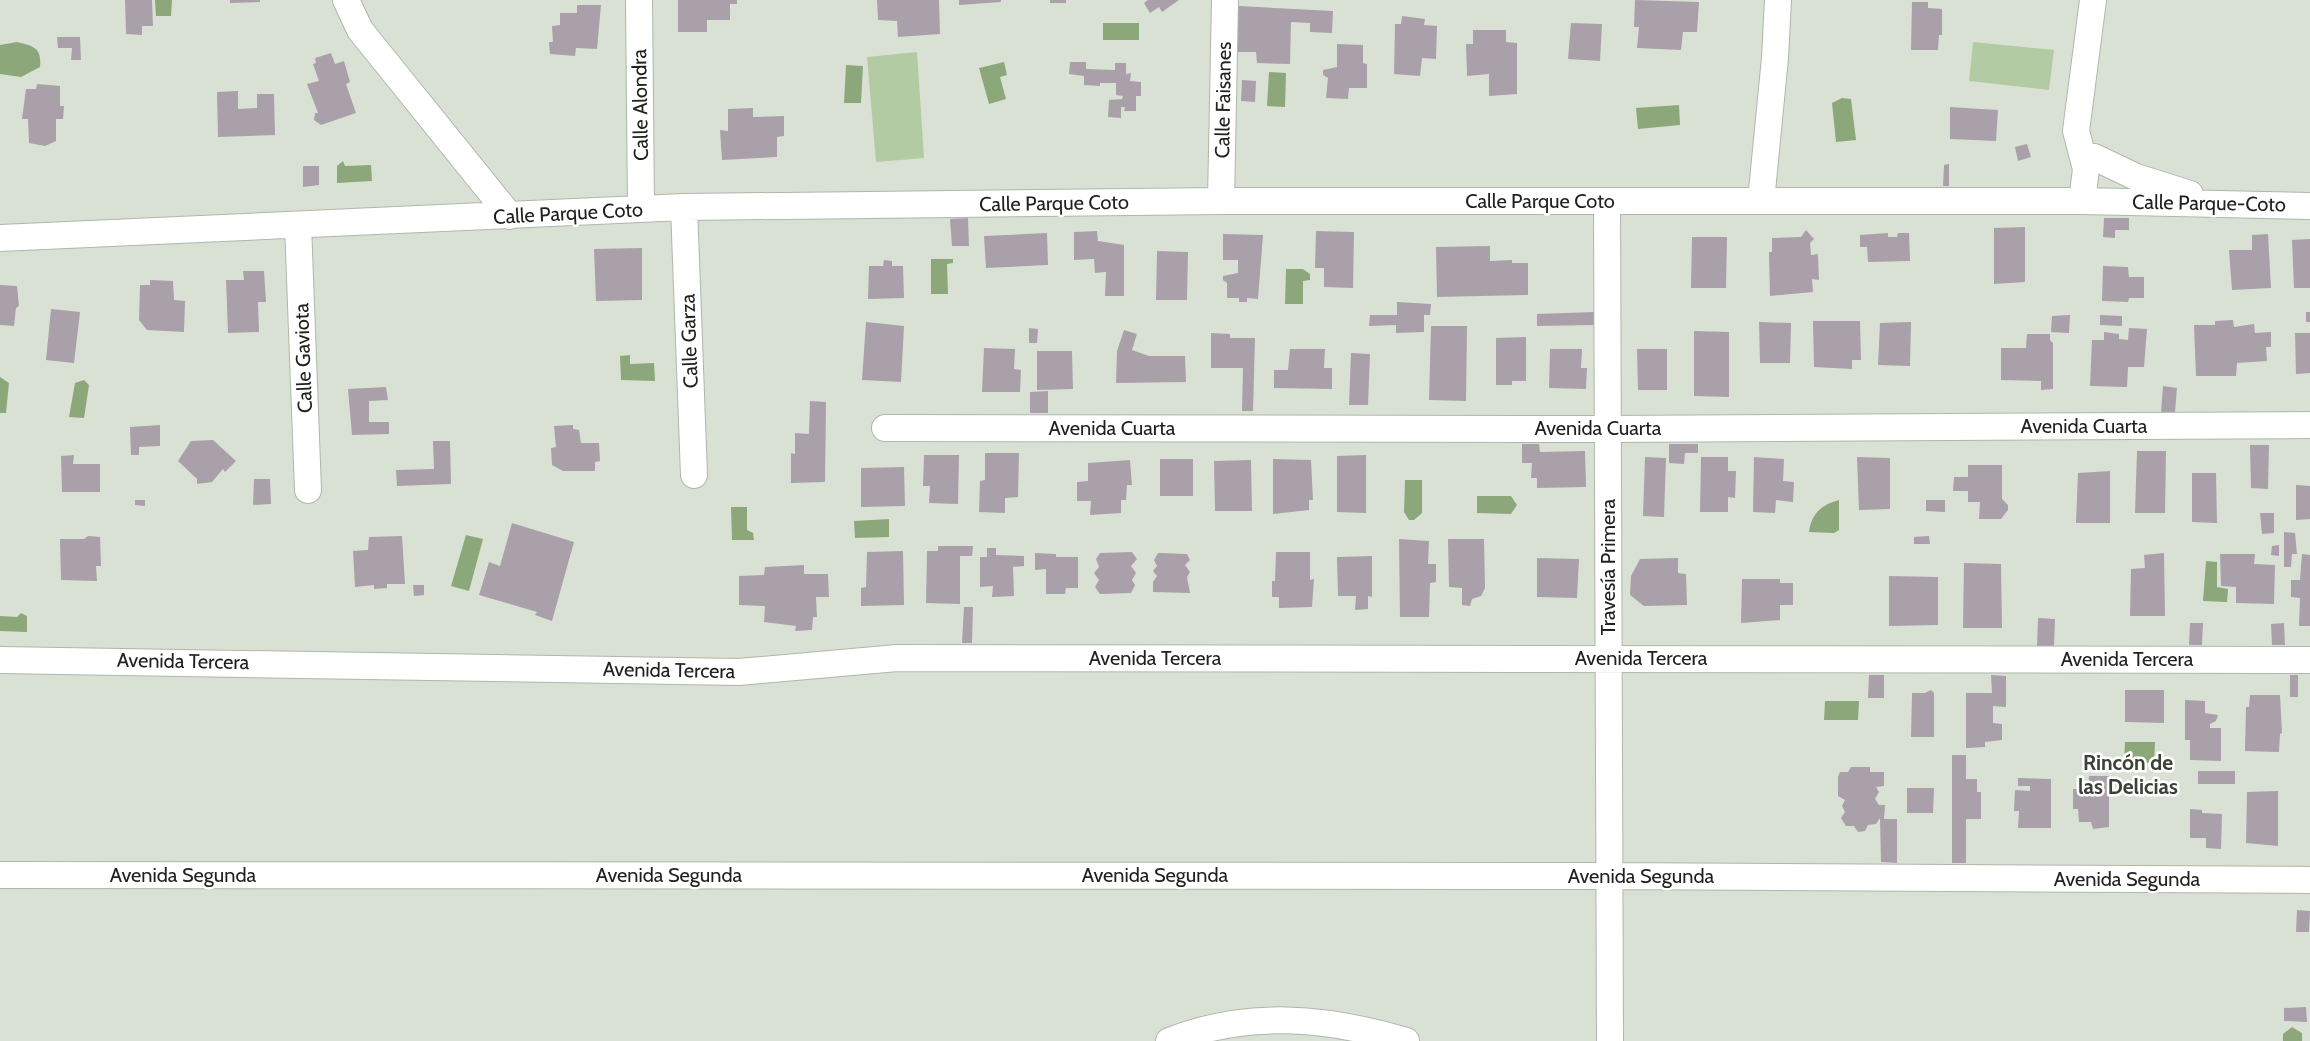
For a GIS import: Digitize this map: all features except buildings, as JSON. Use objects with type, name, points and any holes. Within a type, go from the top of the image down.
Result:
[{"type":"street","points":[[346,0],[360,30],[510,216]]},
{"type":"street","name":"Calle Alondra","points":[[639,0],[641,209]]},
{"type":"street","name":"Calle Faisanes","points":[[1221,201],[1225,0]]},
{"type":"street","points":[[1761,201],[1773,81],[1778,0]]},
{"type":"street","points":[[2082,201],[2086,169],[2076,131],[2093,0]]},
{"type":"street","points":[[2076,131],[2084,147],[2104,170],[2108,201]]},
{"type":"street","points":[[2094,157],[2136,177],[2219,203]]},
{"type":"street","name":"Calle Parque Coto","points":[[0,238],[684,207],[1221,201],[2108,201]]},
{"type":"street","name":"Travesía Primera","points":[[1607,201],[1610,1041]]},
{"type":"street","name":"Calle Parque-Coto","points":[[2108,201],[2310,206]]},
{"type":"street","name":"Calle Garza","points":[[684,207],[694,475]]},
{"type":"street","name":"Calle Gaviota","points":[[298,225],[308,490]]},
{"type":"street","name":"Avenida Cuarta","points":[[885,428],[1608,429],[2310,425]]},
{"type":"street","name":"Avenida Tercera","points":[[0,660],[739,672],[897,658],[2310,660]]},
{"type":"street","name":"Avenida Segunda","points":[[0,875],[1609,876],[2310,880]]},
{"type":"street","points":[[1168,1041],[1225,1025],[1289,1018],[1363,1028],[1406,1041]]},
{"type":"shaded area","points":[[155,0],[172,0],[171,16],[156,16]]},
{"type":"shaded area","points":[[1103,23],[1139,23],[1139,40],[1103,40]]},
{"type":"shaded area","points":[[17,42],[36,49],[40,56],[40,67],[21,77],[0,74],[0,45]]},
{"type":"shaded area","points":[[1973,42],[2054,50],[2049,90],[1969,81]]},
{"type":"shaded area","points":[[917,52],[924,158],[876,162],[867,57]]},
{"type":"shaded area","points":[[1004,62],[1007,75],[1000,77],[1006,99],[989,104],[979,68]]},
{"type":"shaded area","points":[[846,65],[863,66],[861,103],[844,103]]},
{"type":"shaded area","points":[[1269,72],[1286,73],[1285,107],[1267,106]]},
{"type":"shaded area","points":[[1842,98],[1851,99],[1856,140],[1836,142],[1832,103]]},
{"type":"shaded area","points":[[1679,105],[1680,125],[1638,129],[1636,108]]},
{"type":"shaded area","points":[[343,161],[345,166],[371,165],[372,181],[337,183],[337,166]]},
{"type":"shaded area","points":[[931,259],[953,259],[953,263],[947,264],[948,294],[931,294]]},
{"type":"shaded area","points":[[1286,269],[1303,269],[1310,274],[1310,280],[1303,281],[1303,304],[1285,304]]},
{"type":"shaded area","points":[[630,355],[630,364],[654,363],[655,381],[621,380],[620,356]]},
{"type":"shaded area","points":[[0,377],[9,383],[6,413],[0,413]]},
{"type":"shaded area","points":[[84,380],[89,385],[84,418],[69,417],[75,383]]},
{"type":"shaded area","points":[[1405,480],[1422,480],[1422,513],[1414,520],[1409,520],[1404,512]]},
{"type":"shaded area","points":[[1477,496],[1511,496],[1517,505],[1511,514],[1477,513]]},
{"type":"shaded area","points":[[1839,500],[1839,530],[1834,533],[1809,532],[1812,520],[1818,511],[1827,504]]},
{"type":"shaded area","points":[[731,507],[747,507],[747,530],[753,533],[754,540],[732,540]]},
{"type":"shaded area","points":[[889,519],[889,537],[855,538],[854,521]]},
{"type":"shaded area","points":[[466,535],[483,539],[469,591],[451,586]]},
{"type":"shaded area","points":[[2206,561],[2217,562],[2217,587],[2228,589],[2227,602],[2203,601]]},
{"type":"shaded area","points":[[21,613],[27,616],[27,632],[0,631],[0,616],[17,617]]},
{"type":"shaded area","points":[[1825,701],[1859,701],[1858,720],[1824,720]]},
{"type":"shaded area","points":[[2125,742],[2155,742],[2154,763],[2124,763]]},
{"type":"shaded area","points":[[2292,1027],[2302,1033],[2302,1041],[2283,1041],[2283,1034]]},
{"type":"district","name":"Rincón de las Delicias","points":[[2128,775]]}]
